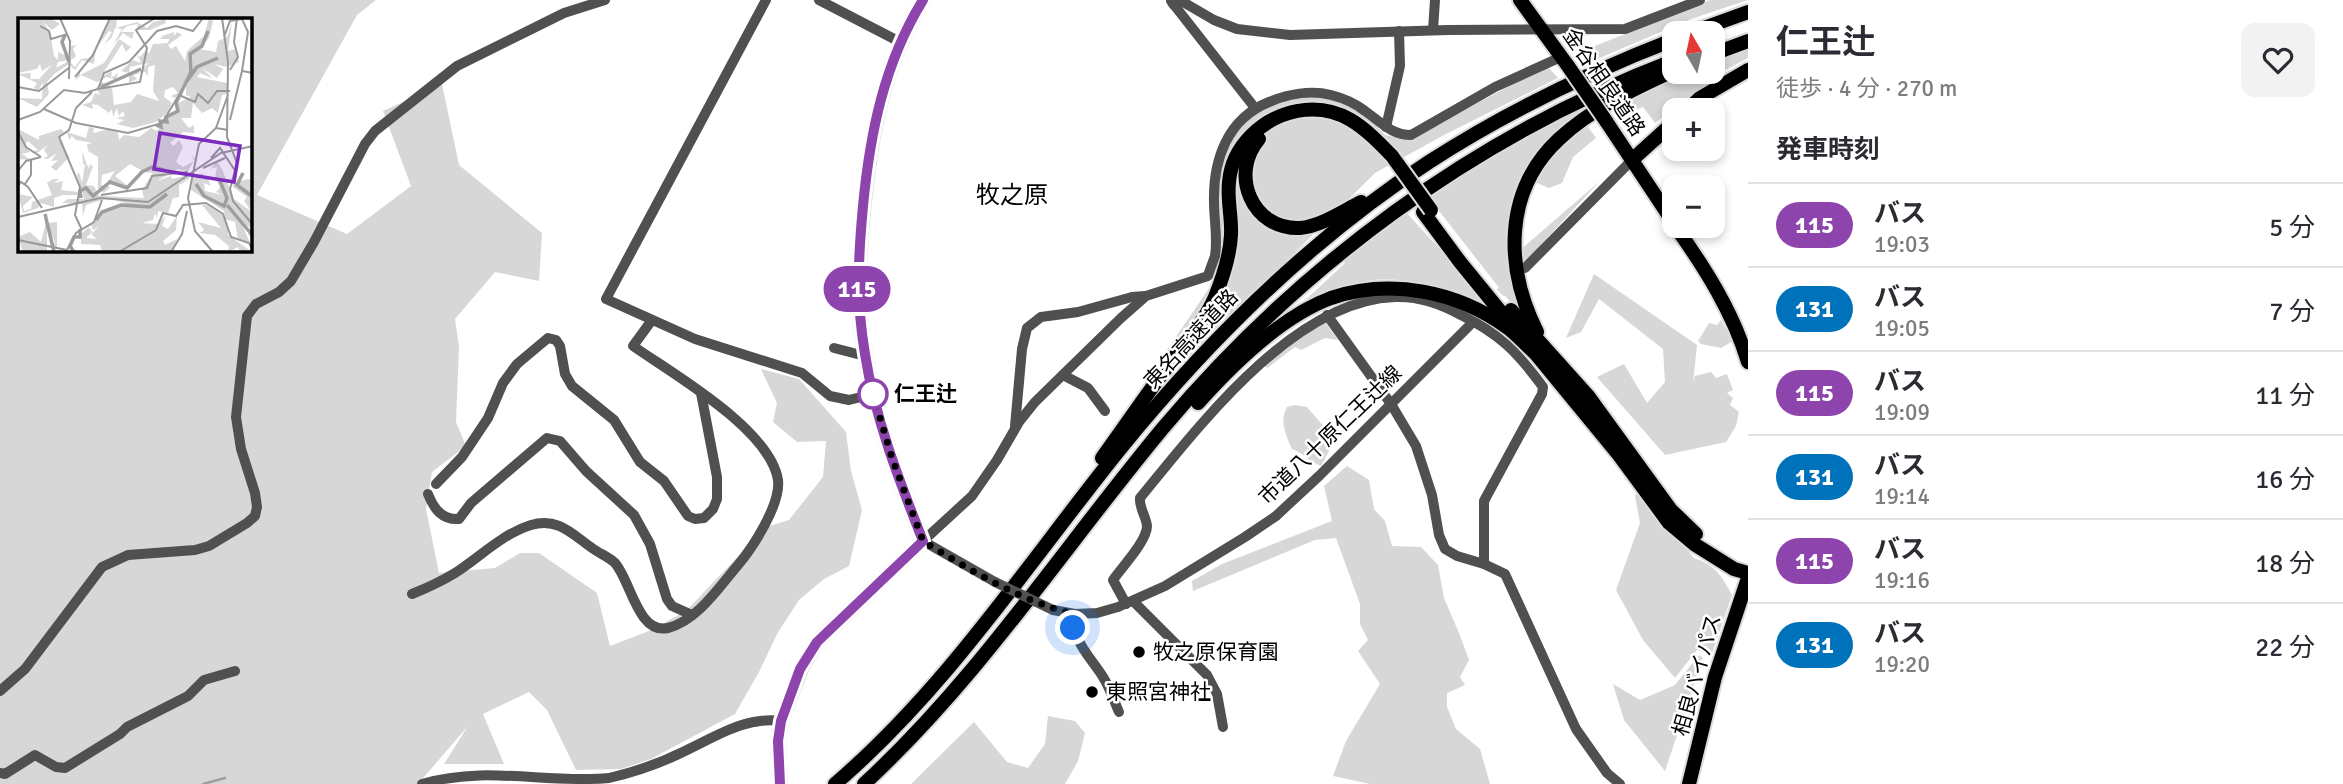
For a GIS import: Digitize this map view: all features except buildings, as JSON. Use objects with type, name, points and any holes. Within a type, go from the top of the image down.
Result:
[{"type":"highway","name":"金谷相良道路","points":[[1520,0],[1565,61],[1662,205]]},
{"type":"highway","points":[[1723,21],[1748,12]]},
{"type":"highway","points":[[1726,41],[1748,33]]},
{"type":"highway","points":[[1726,49],[1748,41]]},
{"type":"highway","name":"東名高速道路","points":[[835,784],[899,724],[943,677],[1121,449],[1228,327],[1276,281],[1324,239],[1429,162],[1501,119],[1662,45]]},
{"type":"highway","name":"東名高速道路","points":[[864,784],[929,720],[968,675],[1163,428],[1239,345],[1328,263],[1377,224],[1490,148],[1604,89],[1662,65]]},
{"type":"highway","points":[[1700,98],[1748,70]]},
{"type":"highway","points":[[1539,350],[1522,299],[1513,241],[1514,223],[1536,165],[1559,139],[1584,120],[1662,77]]},
{"type":"highway","points":[[1038,555],[1084,483],[1214,300],[1229,252],[1229,181],[1233,163],[1245,140],[1265,123],[1285,113],[1310,109],[1333,112],[1356,121],[1523,325],[1669,523],[1694,544],[1734,569],[1748,574]]},
{"type":"highway","points":[[1388,158],[1349,128],[1333,121],[1311,118],[1288,121],[1266,131],[1251,148],[1245,164],[1244,182],[1252,203],[1264,217],[1282,227],[1303,228],[1324,221],[1393,186]]},
{"type":"highway","points":[[1633,159],[1662,133]]},
{"type":"highway","name":"金谷相良道路","points":[[1683,238],[1722,298],[1742,341],[1748,362]]},
{"type":"highway","points":[[1113,492],[1206,394],[1253,349],[1280,327],[1331,299],[1394,288],[1421,290],[1475,308],[1539,350]]},
{"type":"highway","name":"相良バイパス","points":[[1689,784],[1715,677],[1748,574]]},
{"type":"main road","points":[[778,784],[781,721],[800,669],[817,642],[923,541],[895,469],[873,394],[865,356],[857,289],[866,174],[880,98],[900,42],[923,0]]},
{"type":"street","points":[[0,691],[25,669],[102,568],[128,555],[195,550],[209,546],[255,516],[255,493],[241,449],[236,417],[247,316],[256,304],[279,292],[291,281],[365,144],[375,131],[457,66],[564,13],[605,0]]},
{"type":"street","points":[[766,0],[606,299],[695,339],[802,373],[839,400],[873,394]]},
{"type":"street","points":[[819,0],[900,42]]},
{"type":"street","points":[[1433,30],[1435,0]]},
{"type":"street","points":[[1171,2],[1183,2],[1214,20],[1237,29],[1262,33],[1625,29],[1700,0]]},
{"type":"street","points":[[1171,2],[1255,108]]},
{"type":"street","points":[[1387,127],[1401,66],[1399,31]]},
{"type":"street","points":[[1014,430],[1022,349],[1027,328],[1041,317],[1078,312],[1132,297],[1146,296],[1208,276],[1215,255],[1216,166],[1222,147],[1232,130],[1255,108],[1291,95],[1330,95],[1364,109],[1402,135],[1411,135],[1495,87],[1565,61]]},
{"type":"street","points":[[1525,268],[1633,159]]},
{"type":"street","points":[[923,541],[971,496],[1035,402],[1146,296]]},
{"type":"street","points":[[1223,727],[1217,694],[1207,675],[1129,602],[1113,580],[1144,538],[1147,529],[1139,505],[1140,498],[1221,403],[1274,352],[1327,315],[1355,304],[1396,297],[1443,305],[1491,331],[1519,355],[1543,387],[1542,394],[1484,501],[1484,564]]},
{"type":"street","points":[[1327,315],[1391,404],[1416,446],[1432,495],[1439,535],[1445,548],[1457,556],[1505,574],[1576,729],[1607,773],[1620,784]]},
{"type":"street","points":[[412,594],[454,573],[497,542],[531,525],[553,523],[576,534],[616,563],[642,616],[654,626],[667,628],[692,615],[706,603],[755,541],[777,497],[778,482],[774,467],[745,427],[729,411],[633,345],[652,320]]},
{"type":"street","name":"市道八十原仁王辻線","points":[[923,541],[995,582],[1053,610],[1075,614],[1097,613],[1129,602],[1164,586],[1276,516],[1339,457],[1470,324]]},
{"type":"street","points":[[436,484],[462,457],[488,418],[503,383],[517,364],[548,338],[556,340],[560,346],[565,374],[572,386],[614,421],[640,461],[664,481],[688,516],[695,519],[704,518],[713,509],[717,499],[717,477],[701,393]]},
{"type":"street","points":[[834,348],[865,356]]},
{"type":"street","points":[[1063,375],[1088,388],[1105,411]]},
{"type":"street","points":[[428,494],[433,507],[441,515],[459,519],[471,503],[547,438],[560,441],[586,471],[634,515],[650,544],[667,599],[672,606],[692,615]]},
{"type":"street","points":[[1075,614],[1073,628],[1080,644],[1105,679],[1119,712]]},
{"type":"street","points":[[0,773],[5,774],[35,755],[56,767],[65,768],[127,727],[188,696],[204,680],[235,671]]},
{"type":"street","points":[[422,784],[468,776],[555,783],[611,778],[657,763],[727,730],[771,719],[781,721]]},
{"type":"shaded area","points":[[0,0],[376,0],[357,15],[257,195],[347,234],[411,186],[383,111],[442,84],[459,165],[542,233],[539,281],[495,272],[455,319],[459,346],[456,422],[466,446],[432,472],[426,509],[439,573],[495,568],[520,553],[539,553],[597,593],[610,646],[649,631],[686,611],[766,527],[789,520],[823,477],[826,441],[797,442],[773,422],[777,403],[761,369],[799,379],[846,432],[851,471],[862,510],[849,566],[824,579],[799,600],[777,634],[735,714],[651,759],[621,769],[576,770],[547,710],[529,692],[483,714],[504,764],[444,764],[468,726],[418,784],[0,784]]},
{"type":"shaded area","points":[[1710,0],[1748,0],[1686,21],[1662,21],[1662,31],[1588,63],[1580,52]]},
{"type":"shaded area","points":[[1748,45],[1748,58],[1726,70],[1726,54]]},
{"type":"shaded area","points":[[1547,66],[1558,78],[1375,173],[1166,381],[1143,385],[1212,284],[1221,230],[1217,185],[1229,142],[1256,111],[1297,94],[1339,100],[1363,112],[1385,135],[1408,140]]},
{"type":"shaded area","points":[[1662,84],[1705,84],[1687,98],[1662,98],[1662,118],[1655,123],[1643,107],[1621,116],[1614,105]]},
{"type":"shaded area","points":[[1575,107],[1580,115],[1522,183],[1508,217],[1518,312],[1425,193]]},
{"type":"shaded area","points":[[1586,124],[1596,138],[1573,157],[1562,183],[1549,188],[1532,181],[1560,144]]},
{"type":"shaded area","points":[[1600,181],[1524,263],[1518,252]]},
{"type":"shaded area","points":[[1403,209],[1493,307],[1489,312],[1442,291],[1392,279],[1358,283],[1297,308],[1345,263],[1343,261]]},
{"type":"shaded area","points":[[1594,274],[1697,345],[1693,383],[1695,376],[1711,372],[1716,378],[1727,374],[1733,390],[1727,393],[1733,398],[1730,405],[1739,412],[1736,426],[1726,442],[1665,455],[1597,377],[1624,364],[1647,403],[1665,382],[1663,349],[1599,299],[1581,332],[1566,338]]},
{"type":"shaded area","points":[[1323,319],[1338,340],[1325,338],[1301,350],[1295,347],[1267,368],[1264,365]]},
{"type":"shaded area","points":[[1721,320],[1733,341],[1721,348],[1701,344],[1698,341],[1709,323],[1717,325]]},
{"type":"shaded area","points":[[1287,407],[1307,407],[1333,437],[1332,445],[1321,466],[1292,449],[1284,428],[1284,418]]},
{"type":"shaded area","points":[[1347,466],[1369,480],[1374,509],[1385,521],[1392,546],[1421,547],[1438,565],[1444,598],[1469,660],[1460,677],[1465,685],[1447,693],[1447,707],[1456,729],[1480,749],[1490,784],[1370,784],[1333,776],[1346,741],[1380,684],[1358,651],[1368,640],[1360,624],[1360,604],[1336,538],[1315,540],[1193,591],[1192,581],[1222,564],[1332,521],[1324,486]]},
{"type":"shaded area","points":[[1639,491],[1694,558],[1717,572],[1732,595],[1711,656],[1697,650],[1675,678],[1643,640],[1616,590],[1640,523],[1635,496]]},
{"type":"shaded area","points":[[1699,655],[1703,658],[1665,771],[1624,720],[1613,684],[1640,700],[1675,685]]},
{"type":"shaded area","points":[[1048,716],[1075,721],[1085,733],[1078,761],[1065,784],[911,784],[974,722],[1007,762],[1028,768],[1045,744]]},
{"type":"waterway","points":[[203,784],[225,778]]},
{"type":"tunnel","points":[[1490,304],[1521,272]]},
{"type":"bus line","name":"115","points":[[780,784],[778,741],[781,721],[800,669],[817,642],[923,541],[899,479],[873,394],[865,356],[857,289],[866,174],[880,98],[900,42],[923,0]]},
{"type":"place","name":"仁王辻","points":[[873,394]]},
{"type":"place","name":"牧之原保育園","points":[[1139,652]]},
{"type":"place","name":"東照宮神社","points":[[1092,692]]},
{"type":"district","name":"牧之原","points":[[1012,195]]},
{"type":"route","points":[[873,394],[899,479],[923,541],[995,582],[1053,610],[1075,614],[1073,628]]}]
